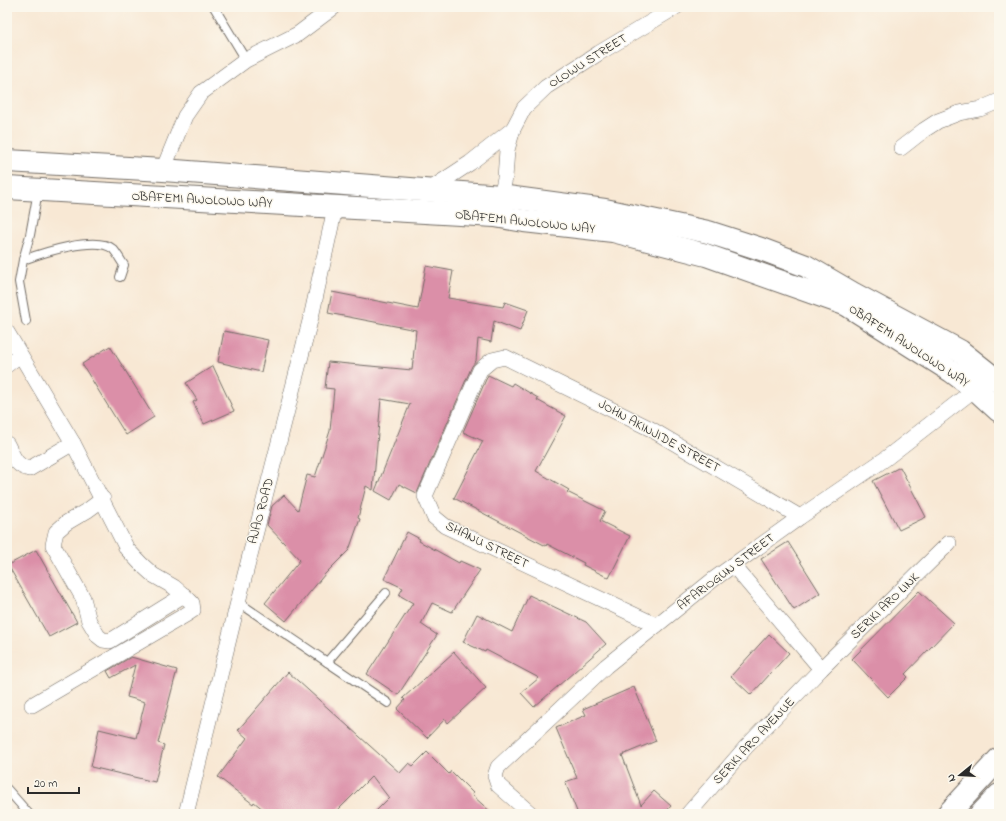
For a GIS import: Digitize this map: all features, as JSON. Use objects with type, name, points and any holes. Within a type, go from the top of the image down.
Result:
[{"type":"main road","name":"OBAFEMI AWOLOWO WAY","points":[[7,161],[163,170],[501,196],[605,210],[708,232],[761,249],[806,266],[975,389],[999,411]]},
{"type":"main road","name":"OBAFEMI AWOLOWO WAY","points":[[7,188],[335,208],[496,216],[524,221],[613,231],[706,255],[851,299],[960,351],[999,382]]},
{"type":"main road","points":[[948,814],[999,759]]},
{"type":"main road","points":[[963,814],[999,775]]},
{"type":"main road","points":[[981,814],[999,795]]},
{"type":"street","points":[[163,170],[185,116],[202,93],[246,60],[298,34],[334,7]]},
{"type":"street","name":"OLOWU STREET","points":[[501,196],[505,178],[508,150],[513,129],[524,108],[546,87],[672,8]]},
{"type":"street","points":[[901,148],[938,121],[959,113],[980,109],[999,101]]},
{"type":"street","name":"OLOWU STREET","points":[[429,190],[470,163],[513,129]]},
{"type":"street","name":"AJAO ROAD","points":[[186,814],[238,602],[312,313],[335,208]]},
{"type":"street","points":[[7,332],[73,443],[127,549],[153,575],[184,595],[193,606],[193,610],[187,614],[32,705]]},
{"type":"street","points":[[7,365],[20,355]]},
{"type":"street","name":"JOHN AKINJIDE STREET","points":[[492,360],[505,357],[649,428],[800,517]]},
{"type":"street","name":"SHANU STREET","points":[[492,360],[480,370],[426,496],[434,517],[445,526],[656,625]]},
{"type":"street","name":"AFARIOGUN STREET","points":[[531,814],[498,785],[495,776],[498,767],[509,756],[606,666],[656,625],[733,565],[884,459],[975,389]]},
{"type":"street","points":[[7,444],[21,468],[29,470],[73,443]]},
{"type":"street","points":[[102,499],[88,510],[66,523],[56,532],[54,545],[83,598],[90,621],[98,636],[103,640],[110,641],[184,595]]},
{"type":"street","name":"SERIKI ARO LINK","points":[[821,669],[950,543]]},
{"type":"street","points":[[733,565],[821,669]]},
{"type":"street","name":"SERIKI ARO AVENUE","points":[[688,814],[746,747],[821,669]]},
{"type":"lane","points":[[214,7],[246,60]]},
{"type":"lane","points":[[26,321],[19,282],[30,235],[38,190]]},
{"type":"lane","points":[[23,260],[46,252],[97,243],[112,249],[124,265],[120,277]]},
{"type":"lane","points":[[327,662],[386,593]]},
{"type":"lane","points":[[238,602],[388,703]]},
{"type":"lane","points":[[7,789],[30,814]]},
{"type":"building","points":[[426,266],[453,271],[448,298],[503,307],[505,302],[528,310],[520,331],[494,321],[491,342],[478,339],[476,361],[472,366],[417,493],[399,484],[391,500],[375,491],[410,404],[381,399],[373,490],[366,486],[358,518],[360,519],[349,550],[325,574],[286,621],[265,603],[300,560],[267,525],[272,506],[284,495],[298,510],[307,475],[315,477],[330,431],[334,389],[325,388],[328,362],[412,370],[416,330],[328,313],[332,292],[418,309]]},
{"type":"building","points":[[224,331],[268,340],[261,372],[218,362]]},
{"type":"building","points":[[110,346],[154,417],[126,435],[82,364]]},
{"type":"building","points":[[213,366],[234,411],[204,424],[193,402],[197,400],[186,383]]},
{"type":"building","points":[[488,375],[511,386],[513,383],[538,398],[537,400],[566,416],[536,471],[569,490],[567,492],[605,511],[600,521],[630,536],[609,578],[583,565],[584,563],[547,544],[546,546],[454,498],[483,441],[463,432]]},
{"type":"building","points":[[900,467],[926,517],[899,530],[873,481]]},
{"type":"building","points":[[407,532],[420,539],[419,541],[459,563],[460,561],[480,570],[452,612],[432,603],[421,624],[437,635],[398,695],[367,674],[413,603],[399,595],[403,588],[384,579]]},
{"type":"building","points":[[788,542],[820,593],[794,610],[761,559]]},
{"type":"building","points":[[36,550],[77,622],[49,637],[8,565]]},
{"type":"building","points":[[919,591],[954,623],[905,674],[908,677],[888,697],[852,659]]},
{"type":"building","points":[[529,595],[586,622],[606,644],[534,707],[521,693],[539,678],[486,650],[485,652],[463,642],[477,614],[512,632]]},
{"type":"building","points":[[769,634],[789,653],[751,695],[731,676]]},
{"type":"building","points":[[454,652],[486,688],[448,723],[445,719],[427,738],[397,709],[405,700],[403,698]]},
{"type":"building","points":[[131,657],[177,670],[158,743],[164,745],[155,782],[91,767],[99,729],[136,738],[145,702],[127,697],[135,665],[111,678],[107,671]]},
{"type":"building","points":[[288,672],[400,773],[409,763],[413,766],[427,752],[449,774],[451,771],[473,793],[472,795],[493,814],[373,814],[389,798],[372,776],[334,814],[269,814],[254,802],[253,804],[218,777],[247,738],[238,730]]},
{"type":"building","points":[[634,687],[656,741],[622,755],[641,805],[654,791],[671,806],[664,814],[578,814],[565,782],[577,778],[556,728],[586,715],[583,709]]}]
